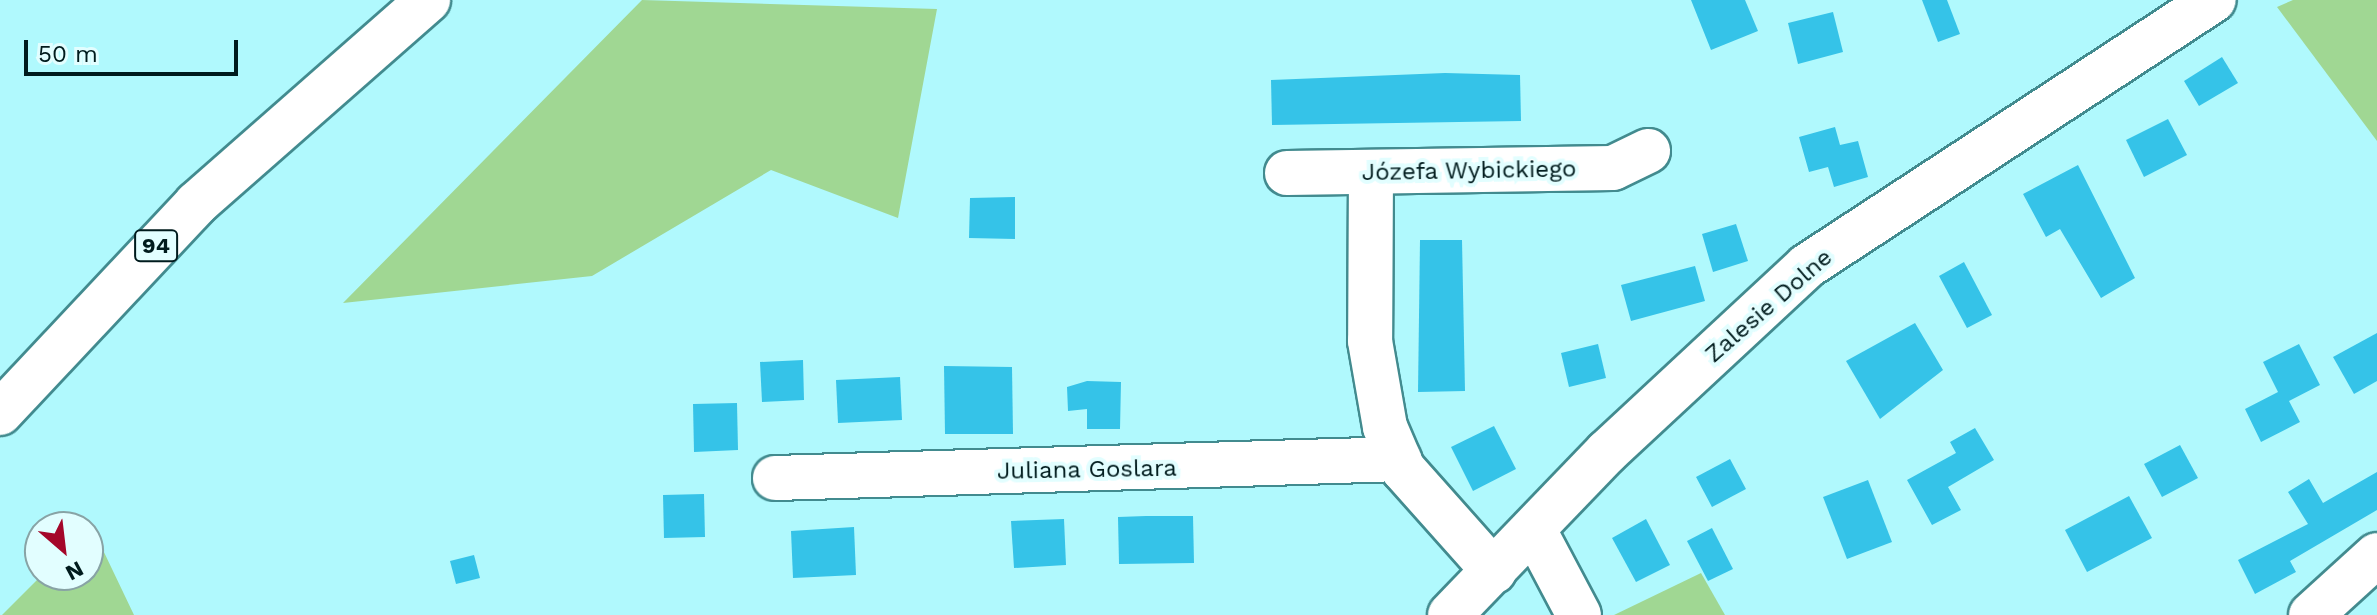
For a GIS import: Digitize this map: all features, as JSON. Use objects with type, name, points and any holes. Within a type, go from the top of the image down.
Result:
[{"type":"street","name":"94","points":[[0,413],[196,204],[428,0]]},
{"type":"street","name":"Zalesie Dolne","points":[[1450,615],[1807,266],[2214,0]]},
{"type":"street","name":"Józefa Wybickiego","points":[[1287,173],[1613,168],[1648,151]]},
{"type":"street","points":[[1371,172],[1370,341],[1385,427],[1399,459],[1494,571]]},
{"type":"street","name":"Juliana Goslara","points":[[775,478],[1399,459]]},
{"type":"street","points":[[1534,530],[1579,615]]},
{"type":"street","points":[[2311,615],[2377,555]]},
{"type":"green space","points":[[642,0],[937,9],[898,218],[771,170],[592,276],[343,303]]},
{"type":"green space","points":[[2293,0],[2377,0],[2377,141],[2277,7]]},
{"type":"green space","points":[[104,552],[134,615],[2,615],[26,591],[104,591]]},
{"type":"green space","points":[[1701,573],[1725,615],[1614,615]]},
{"type":"building","points":[[1691,0],[1745,0],[1758,31],[1711,50]]},
{"type":"building","points":[[1922,0],[1947,0],[1960,34],[1938,42]]},
{"type":"building","points":[[1833,12],[1843,52],[1798,64],[1788,23]]},
{"type":"building","points":[[2222,57],[2238,83],[2199,106],[2184,81]]},
{"type":"building","points":[[1445,73],[1520,75],[1521,121],[1272,125],[1271,80]]},
{"type":"building","points":[[2168,119],[2187,155],[2144,177],[2126,140]]},
{"type":"building","points":[[1835,127],[1840,145],[1858,141],[1868,177],[1834,187],[1828,167],[1809,172],[1799,137]]},
{"type":"building","points":[[2078,165],[2135,278],[2101,298],[2060,229],[2046,237],[2023,194]]},
{"type":"building","points":[[1015,197],[1015,239],[969,238],[970,198]]},
{"type":"building","points":[[1736,224],[1748,261],[1713,272],[1702,234]]},
{"type":"building","points":[[1420,240],[1462,240],[1465,391],[1418,392]]},
{"type":"building","points":[[1964,262],[1992,315],[1967,328],[1939,276]]},
{"type":"building","points":[[1695,266],[1705,301],[1631,321],[1621,285]]},
{"type":"building","points":[[1915,323],[1943,370],[1880,419],[1846,361]]},
{"type":"building","points":[[2377,333],[2377,381],[2354,394],[2333,357]]},
{"type":"building","points":[[1598,344],[1606,378],[1569,387],[1561,353]]},
{"type":"building","points":[[2299,344],[2320,385],[2289,401],[2300,422],[2261,442],[2245,409],[2278,392],[2263,362]]},
{"type":"building","points":[[803,360],[804,400],[762,402],[760,362]]},
{"type":"building","points":[[944,366],[1012,367],[1013,434],[945,434]]},
{"type":"building","points":[[900,377],[902,420],[838,423],[836,380]]},
{"type":"building","points":[[1087,381],[1121,382],[1120,429],[1087,429],[1087,409],[1068,411],[1067,387]]},
{"type":"building","points":[[737,403],[738,450],[694,452],[693,404]]},
{"type":"building","points":[[1494,426],[1516,469],[1473,491],[1451,447]]},
{"type":"building","points":[[1975,428],[1994,460],[1948,487],[1961,510],[1932,525],[1907,480],[1956,453],[1950,442]]},
{"type":"building","points":[[2180,445],[2198,478],[2162,497],[2144,464]]},
{"type":"building","points":[[1730,459],[1746,489],[1712,507],[1696,477]]},
{"type":"building","points":[[2377,472],[2377,510],[2290,561],[2296,572],[2255,594],[2238,560],[2308,524],[2288,492],[2309,479],[2323,503]]},
{"type":"building","points":[[1868,480],[1892,542],[1847,559],[1823,497]]},
{"type":"building","points":[[704,494],[705,537],[664,538],[663,495]]},
{"type":"building","points":[[2129,496],[2152,538],[2087,572],[2065,530]]},
{"type":"building","points":[[1193,516],[1194,563],[1119,564],[1118,517]]},
{"type":"building","points":[[1064,519],[1066,565],[1014,568],[1011,521]]},
{"type":"building","points":[[1646,519],[1670,565],[1636,582],[1612,538]]},
{"type":"building","points":[[854,527],[856,575],[793,578],[791,531]]},
{"type":"building","points":[[1712,528],[1733,569],[1708,581],[1687,541]]},
{"type":"building","points":[[474,555],[480,578],[456,584],[450,561]]}]
